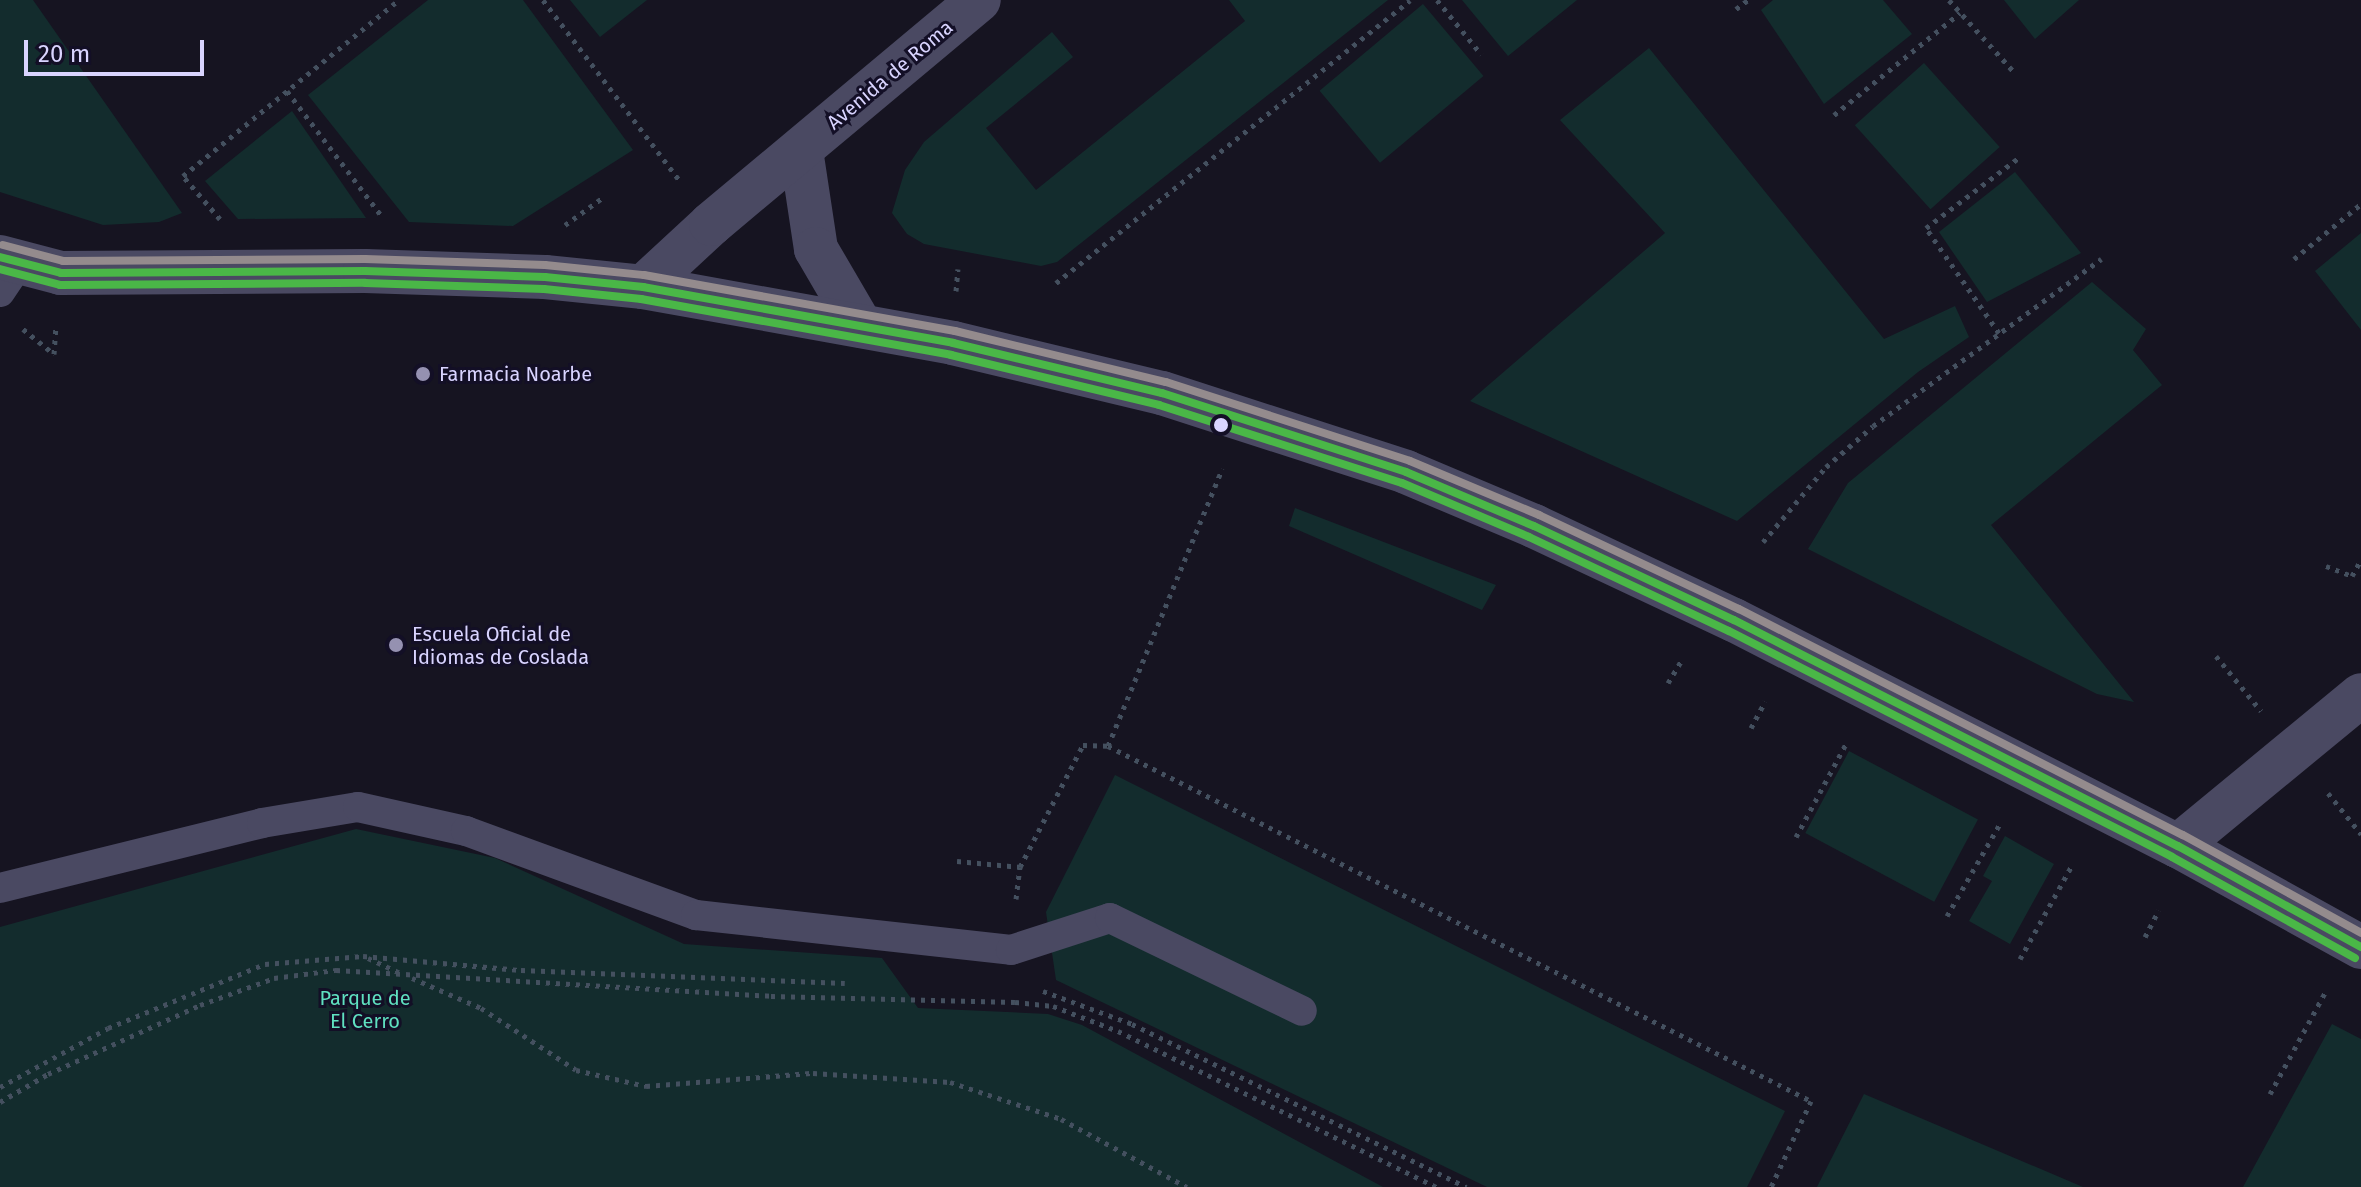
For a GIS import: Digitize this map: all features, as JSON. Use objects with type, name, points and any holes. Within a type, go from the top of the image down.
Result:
[{"type":"street","name":"Avenida de Roma","points":[[643,287],[979,0]]},
{"type":"street","points":[[801,150],[816,249],[861,326]]},
{"type":"street","points":[[6,271],[365,271],[515,276],[643,287],[861,326],[1162,393],[1406,472],[1734,620],[2178,846],[2361,947]]},
{"type":"street","points":[[2178,846],[2361,695]]},
{"type":"lane","points":[[0,888],[262,823],[358,807],[466,831],[696,915],[1011,950],[1110,918],[1302,1011]]},
{"type":"path","points":[[212,229],[227,228],[183,176],[399,0]]},
{"type":"path","points":[[543,0],[659,151]]},
{"type":"path","points":[[1056,283],[1410,0]]},
{"type":"path","points":[[1437,0],[1481,54]]},
{"type":"path","points":[[1736,9],[1748,0]]},
{"type":"path","points":[[1949,0],[2014,72]]},
{"type":"path","points":[[1834,115],[1960,13]]},
{"type":"path","points":[[287,91],[392,230]]},
{"type":"path","points":[[1999,333],[1926,228],[2020,157]]},
{"type":"path","points":[[2294,259],[2361,204]]},
{"type":"path","points":[[1763,542],[1826,467],[1999,333],[2101,259]]},
{"type":"path","points":[[1108,746],[1222,468]]},
{"type":"path","points":[[2326,566],[2352,576],[2361,560]]},
{"type":"path","points":[[1668,683],[1682,660]]},
{"type":"path","points":[[1751,728],[1765,702]]},
{"type":"path","points":[[1796,837],[1847,742]]},
{"type":"path","points":[[957,861],[1020,867],[1083,745],[1108,746],[1811,1101],[1771,1187]]},
{"type":"path","points":[[1947,916],[2000,824]]},
{"type":"path","points":[[2020,959],[2072,865]]},
{"type":"path","points":[[2145,937],[2159,910]]},
{"type":"path","points":[[363,956],[481,1008],[576,1070],[646,1086],[813,1073],[950,1082],[1061,1119],[1187,1187]]},
{"type":"path","points":[[0,1087],[108,1028],[265,964],[363,956],[521,970],[862,983]]},
{"type":"path","points":[[0,1102],[128,1036],[274,978],[336,970],[1053,1006],[1118,1031],[1437,1187]]},
{"type":"path","points":[[1027,989],[1056,993],[1132,1024],[1466,1187]]},
{"type":"path","points":[[2270,1094],[2324,994]]},
{"type":"green space","points":[[0,0],[33,0],[182,213],[159,222],[103,225],[0,192]]},
{"type":"green space","points":[[428,0],[523,0],[633,150],[513,226],[409,222],[308,95]]},
{"type":"green space","points":[[570,0],[647,0],[600,37]]},
{"type":"green space","points":[[1229,0],[1388,0],[1057,262],[1041,266],[924,244],[907,234],[892,213],[905,170],[924,142],[1052,32],[1073,57],[986,128],[1036,190],[1245,21]]},
{"type":"green space","points":[[1462,0],[1577,0],[1508,56]]},
{"type":"green space","points":[[1773,0],[1883,0],[1912,34],[1824,104],[1761,10]]},
{"type":"green space","points":[[2004,0],[2079,0],[2035,39]]},
{"type":"green space","points":[[1423,4],[1483,76],[1380,163],[1320,91]]},
{"type":"green space","points":[[1649,48],[1884,339],[1955,306],[1969,337],[1918,372],[1737,521],[1470,401],[1665,233],[1560,120]]},
{"type":"green space","points":[[1924,63],[2000,147],[1930,209],[1855,125]]},
{"type":"green space","points":[[292,111],[366,218],[238,219],[205,181]]},
{"type":"green space","points":[[2015,172],[2081,253],[1987,302],[1939,232]]},
{"type":"green space","points":[[2361,233],[2361,330],[2315,271]]},
{"type":"green space","points":[[2092,282],[2146,329],[2133,350],[2162,385],[1991,525],[2134,702],[2097,694],[1808,549],[1848,483]]},
{"type":"green space","points":[[1295,508],[1496,585],[1482,610],[1289,526]]},
{"type":"green space","points":[[1849,751],[1978,820],[1934,902],[1805,833]]},
{"type":"green space","points":[[1115,775],[1785,1111],[1747,1187],[1487,1187],[1056,980],[1046,912]]},
{"type":"green space","name":"Parque de El Cerro","points":[[356,829],[495,858],[684,944],[882,958],[918,1008],[1048,1014],[1082,1025],[1383,1187],[0,1187],[0,927]]},
{"type":"green space","points":[[2005,836],[2054,864],[2010,944],[1969,921],[1992,881],[1983,876]]},
{"type":"green space","points":[[2332,1024],[2361,1039],[2361,1187],[2243,1187]]},
{"type":"green space","points":[[1864,1094],[2083,1187],[1817,1187]]},
{"type":"transit line","points":[[3,245],[63,261],[365,259],[545,265],[644,275],[955,331],[1166,382],[1410,461],[1539,515],[1739,609],[2183,835],[2361,933]]},
{"type":"transit line","points":[[0,257],[61,273],[365,271],[545,277],[643,287],[953,343],[1162,393],[1406,472],[1534,526],[1734,620],[2178,846],[2361,947]]},
{"type":"transit line","points":[[0,269],[60,285],[365,283],[544,289],[641,299],[951,355],[1159,405],[1402,483],[1529,537],[1729,631],[2172,857],[2355,958]]},
{"type":"place","name":"Farmacia Noarbe","points":[[423,374]]},
{"type":"place","name":"Escuela Oficial de Idiomas de Coslada","points":[[396,645]]}]
